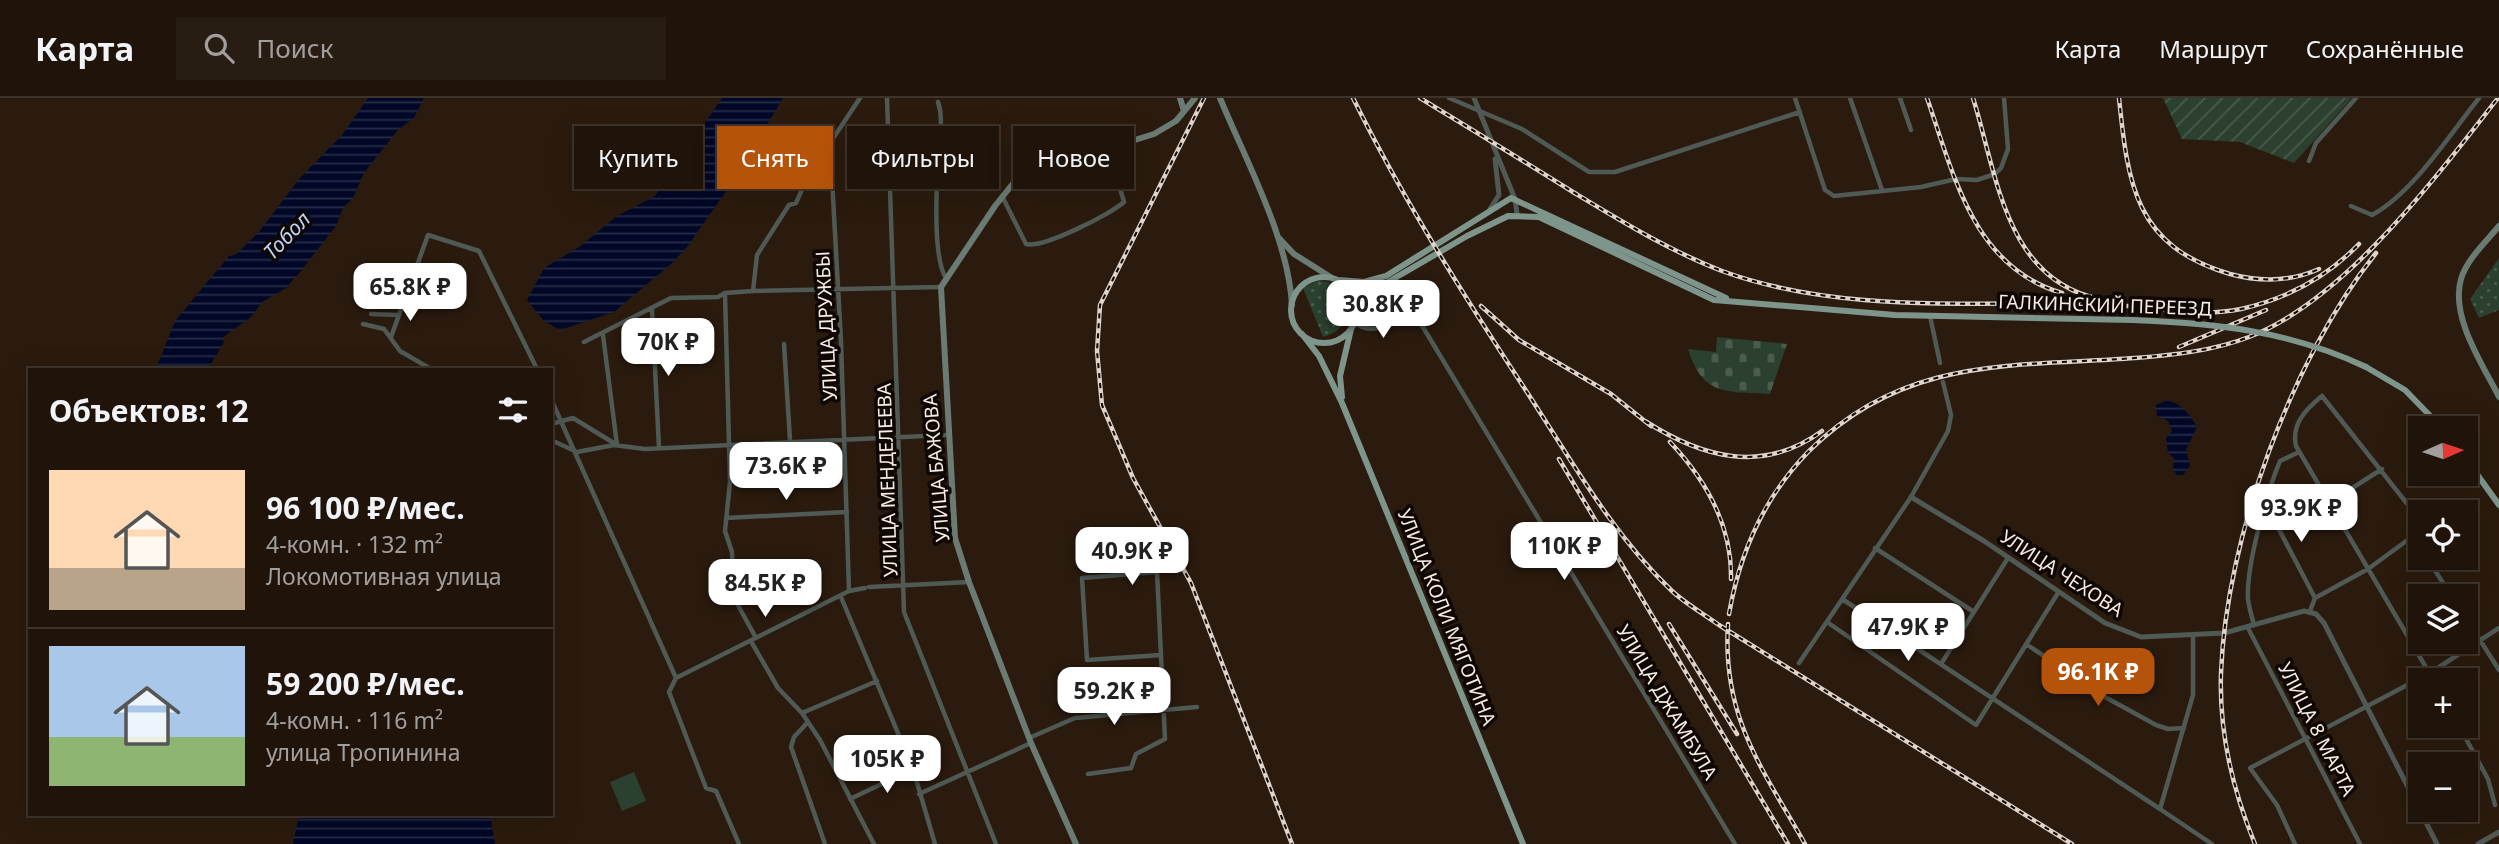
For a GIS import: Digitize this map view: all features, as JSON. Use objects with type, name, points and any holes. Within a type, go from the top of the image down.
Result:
[{"type":"main road","points":[[1180,98],[1184,111]]},
{"type":"main road","points":[[1134,140],[1164,130],[1195,98]]},
{"type":"main road","points":[[1220,98],[1277,236],[1290,287],[1293,320],[1301,334],[1315,342],[1331,342],[1341,338],[1370,297],[1398,275],[1467,236],[1517,214]]},
{"type":"main road","points":[[941,287],[1013,183]]},
{"type":"main road","points":[[1292,305],[1296,293],[1305,283],[1316,278],[1364,282],[1386,276],[1507,199],[1516,199]]},
{"type":"main road","name":"ГАЛКИНСКИЙ ПЕРЕЕЗД","points":[[1516,199],[1633,253],[1705,291],[1738,303]]},
{"type":"main road","name":"ГАЛКИНСКИЙ ПЕРЕЕЗД","points":[[1517,214],[1539,217],[1578,234],[1696,294],[1714,300],[1930,316],[2216,324],[2269,332],[2320,347],[2365,367],[2405,390],[2430,416]]},
{"type":"main road","points":[[2499,226],[2468,264],[2461,279],[2460,290],[2468,333],[2499,397]]},
{"type":"main road","points":[[1277,236],[1294,254],[1348,288],[1355,299],[1354,323]]},
{"type":"main road","name":"УЛИЦА БАЖОВА","points":[[941,287],[947,435],[955,538],[968,582],[1030,741],[1076,844]]},
{"type":"main road","name":"УЛИЦА КОЛИ МЯГОТИНА","points":[[1342,403],[1340,376],[1354,323]]},
{"type":"main road","name":"УЛИЦА КОЛИ МЯГОТИНА","points":[[1301,334],[1319,356],[1342,403],[1523,844]]},
{"type":"main road","points":[[2478,476],[2499,505]]},
{"type":"street","points":[[833,138],[860,98]]},
{"type":"street","name":"УЛИЦА МЕНДЕЛЕЕВА","points":[[887,98],[905,612],[996,844]]},
{"type":"street","points":[[932,98],[939,100],[941,114],[939,254],[946,278]]},
{"type":"street","points":[[1449,98],[1522,129],[1589,172],[1615,172],[1800,112]]},
{"type":"street","points":[[1475,98],[1493,149],[1516,199],[1517,214]]},
{"type":"street","points":[[1795,98],[1825,190],[1834,196],[1920,187],[1956,179],[1977,180],[1995,174],[2001,168],[2008,149],[2004,98]]},
{"type":"street","points":[[1850,98],[1882,190]]},
{"type":"street","points":[[1900,98],[1911,130]]},
{"type":"street","points":[[2309,161],[2316,143],[2357,98]]},
{"type":"street","points":[[2351,206],[2372,215],[2388,204],[2416,176],[2479,98]]},
{"type":"street","points":[[1488,213],[1499,195],[1493,149]]},
{"type":"street","points":[[752,291],[757,254],[789,205],[796,203],[802,189]]},
{"type":"street","name":"УЛИЦА ДРУЖБЫ","points":[[833,189],[849,591]]},
{"type":"street","points":[[1002,195],[1029,246],[1061,236],[1115,210],[1124,202],[1120,189]]},
{"type":"street","points":[[1512,190],[1527,205]]},
{"type":"street","points":[[391,337],[428,235],[479,251],[537,368]]},
{"type":"street","points":[[584,342],[603,335],[671,298],[718,297],[725,293],[752,291],[941,287]]},
{"type":"street","points":[[725,293],[730,503],[725,531],[733,566],[734,598],[756,638]]},
{"type":"street","points":[[652,309],[659,448]]},
{"type":"street","name":"УЛИЦА ДЖАМБУЛА","points":[[1354,323],[1364,330],[1375,330],[1412,309],[1735,844]]},
{"type":"street","points":[[371,314],[399,315]]},
{"type":"street","points":[[1930,316],[1940,363]]},
{"type":"street","points":[[363,324],[384,329],[400,351],[430,368]]},
{"type":"street","points":[[603,335],[617,445]]},
{"type":"street","points":[[784,344],[790,440]]},
{"type":"street","points":[[1800,663],[1911,496],[1950,423],[1943,382]]},
{"type":"street","points":[[2408,504],[2322,397],[2306,410],[2297,424],[2294,437],[2299,453],[2427,668]]},
{"type":"street","points":[[553,403],[676,678]]},
{"type":"street","points":[[553,423],[577,419],[617,445]]},
{"type":"street","points":[[553,441],[577,452],[617,445],[659,448],[947,435]]},
{"type":"street","name":"УЛИЦА 8 МАРТА","points":[[2299,453],[2280,461],[2265,511],[2250,575],[2248,599],[2251,626],[2360,844]]},
{"type":"street","points":[[2329,503],[2382,469]]},
{"type":"street","name":"УЛИЦА ЧЕХОВА","points":[[1911,496],[2105,623],[2141,637],[2193,637],[2310,611]]},
{"type":"street","points":[[2265,511],[2273,518],[2315,598]]},
{"type":"street","points":[[726,518],[847,512]]},
{"type":"street","points":[[2408,540],[2368,569],[2315,598],[2310,611],[2324,623],[2437,844]]},
{"type":"street","points":[[1875,548],[1974,612]]},
{"type":"street","points":[[1941,664],[2008,558]]},
{"type":"street","points":[[1088,774],[1130,768],[1136,754],[1165,739],[1164,710],[1157,572],[1082,578],[1087,660],[1161,655]]},
{"type":"street","points":[[738,844],[716,790],[706,788],[668,692],[676,678],[752,643],[756,638],[849,591],[906,583],[968,582]]},
{"type":"street","points":[[1827,622],[1976,725],[2058,593]]},
{"type":"street","points":[[841,597],[913,769],[935,844]]},
{"type":"street","points":[[1842,599],[2212,844]]},
{"type":"street","points":[[2438,668],[2499,628]]},
{"type":"street","points":[[2160,809],[2193,695],[2193,637]]},
{"type":"street","points":[[2478,637],[2499,670]]},
{"type":"street","points":[[752,643],[778,688],[808,722],[874,844]]},
{"type":"street","points":[[2026,644],[2105,697],[2156,725],[2168,729],[2184,728]]},
{"type":"street","points":[[802,713],[877,681]]},
{"type":"street","points":[[2295,844],[2277,805],[2250,768],[2408,685]]},
{"type":"street","points":[[919,792],[967,772],[1075,718],[1197,707]]},
{"type":"street","points":[[808,722],[794,737],[791,747],[825,844]]},
{"type":"street","points":[[2466,738],[2488,779],[2495,805]]},
{"type":"street","points":[[850,799],[913,769]]},
{"type":"street","points":[[2478,844],[2499,832]]},
{"type":"green space","points":[[2163,98],[2352,98],[2294,163],[2240,142],[2182,139]]},
{"type":"green space","points":[[2499,258],[2499,310],[2479,318],[2470,299]]},
{"type":"green space","points":[[1317,281],[1340,288],[1350,305],[1344,324],[1336,332],[1323,337],[1303,288]]},
{"type":"green space","points":[[1717,337],[1787,344],[1770,394],[1729,391],[1709,384],[1701,376],[1688,349],[1716,352]]},
{"type":"green space","points":[[634,772],[646,801],[622,811],[610,782]]},
{"type":"water","name":"Тобол","points":[[368,98],[424,98],[414,118],[397,131],[364,173],[353,198],[343,208],[336,226],[300,272],[286,288],[262,302],[251,317],[222,338],[224,342],[209,368],[156,368],[175,321],[229,256],[235,255],[258,233],[300,178],[342,135]]},
{"type":"water","points":[[722,98],[783,98],[766,126],[717,126],[717,189],[728,189],[687,247],[672,263],[614,312],[560,330],[544,321],[527,300],[544,268],[579,247],[617,216],[655,196],[660,189],[703,189],[703,126]]},
{"type":"water","points":[[2167,400],[2185,410],[2197,427],[2186,450],[2190,466],[2183,475],[2177,475],[2173,470],[2174,458],[2168,453],[2166,438],[2172,431],[2168,421],[2157,416],[2156,405]]},
{"type":"water","points":[[299,816],[490,816],[495,844],[293,844]]},
{"type":"railway","points":[[1204,98],[1100,305],[1097,351],[1102,405],[1133,478],[1191,583],[1292,844]]},
{"type":"railway","points":[[1353,98],[1412,208],[1478,316],[1592,493],[1650,568],[1677,596],[1719,625],[2072,844]]},
{"type":"railway","points":[[1420,98],[1609,214],[1684,254],[1722,271],[1767,285],[1813,294],[1859,300],[1953,304],[2094,304],[2186,312],[2223,312],[2258,305],[2290,293],[2333,267],[2359,244]]},
{"type":"railway","points":[[1927,98],[1958,187],[1987,240],[2007,262],[2032,280],[2062,293]]},
{"type":"railway","points":[[1973,98],[1999,190],[2024,247],[2043,270],[2068,288],[2100,299]]},
{"type":"railway","points":[[2119,98],[2133,185],[2142,208],[2156,229],[2174,247],[2198,262],[2230,274],[2252,278],[2286,278],[2319,269]]},
{"type":"railway","points":[[1729,614],[1747,547],[1767,506],[1809,451],[1845,420],[1883,398],[1922,382],[1962,372],[2003,366],[2193,352],[2249,337],[2285,319],[2320,295],[2353,266],[2417,199],[2498,98]]},
{"type":"railway","points":[[2255,844],[2234,782],[2222,717],[2221,673],[2226,620],[2236,565],[2250,508],[2291,396],[2345,296],[2376,253]]},
{"type":"railway","points":[[1481,306],[1519,340],[1611,394],[1651,426]]},
{"type":"railway","points":[[2179,347],[2266,310]]},
{"type":"railway","points":[[1645,421],[1688,444],[1732,456],[1754,457],[1777,453],[1799,445],[1822,431]]},
{"type":"railway","points":[[1670,442],[1695,472],[1722,522],[1730,559],[1731,579]]},
{"type":"railway","points":[[1559,459],[1788,844]]},
{"type":"railway","points":[[1669,624],[1737,734]]},
{"type":"railway","points":[[1728,624],[1731,687],[1738,714],[1760,766],[1805,844]]}]
